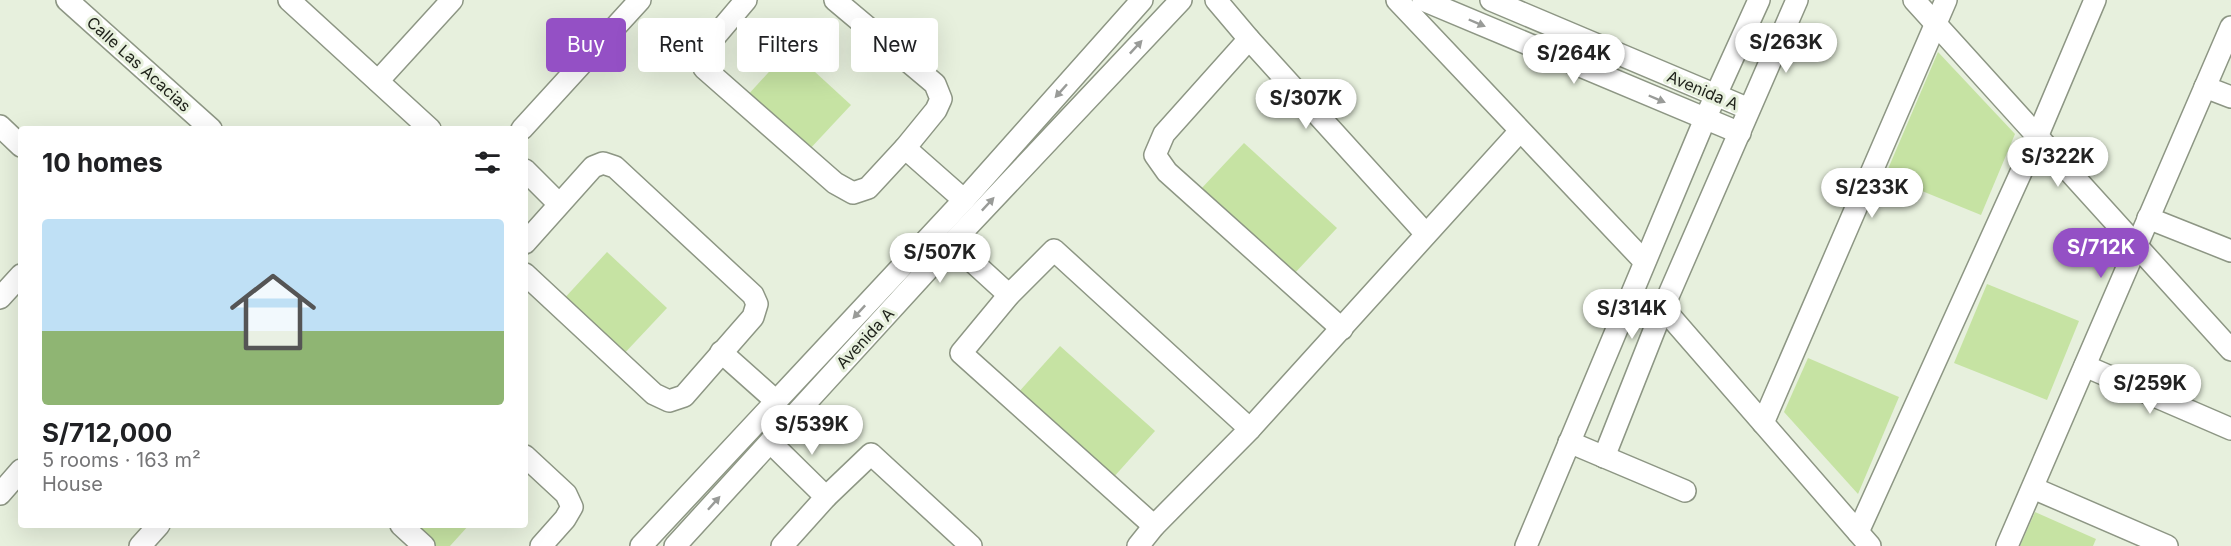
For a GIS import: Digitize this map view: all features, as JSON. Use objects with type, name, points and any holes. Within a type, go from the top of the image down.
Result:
[{"type":"street","points":[[289,0],[427,126]]},
{"type":"street","points":[[378,81],[452,0]]},
{"type":"street","points":[[525,126],[640,0]]},
{"type":"street","points":[[746,0],[707,45],[702,59],[704,68],[835,183],[853,193],[868,188],[905,148],[936,110],[941,99],[935,84],[835,0]]},
{"type":"street","name":"Avenida A","points":[[641,546],[964,200],[1142,0]]},
{"type":"street","name":"Avenida A","points":[[675,546],[952,243],[1181,0]]},
{"type":"street","points":[[1216,0],[1426,234]]},
{"type":"street","points":[[1397,0],[1644,261]]},
{"type":"street","name":"Avenida A","points":[[1423,0],[1740,133]]},
{"type":"street","name":"Avenida A","points":[[1491,0],[1749,109]]},
{"type":"street","points":[[1526,546],[1644,261],[1715,95],[1759,0]]},
{"type":"street","points":[[1604,457],[1663,308],[1797,0]]},
{"type":"street","points":[[1914,0],[2231,350]]},
{"type":"street","points":[[1763,423],[1946,0]]},
{"type":"street","points":[[1663,308],[1864,539],[2096,0]]},
{"type":"street","name":"Calle Las Acacias","points":[[81,4],[208,126]]},
{"type":"street","points":[[2007,546],[2231,27]]},
{"type":"street","points":[[1249,39],[1164,134],[1155,155],[1167,172],[1342,329]]},
{"type":"street","points":[[2205,87],[2231,97]]},
{"type":"street","points":[[0,126],[18,143]]},
{"type":"street","points":[[1138,546],[1154,526],[1250,429],[1520,131]]},
{"type":"street","points":[[905,148],[964,200]]},
{"type":"street","points":[[528,240],[592,167],[603,163],[615,167],[753,295],[758,304],[753,317],[684,396],[669,401],[654,394],[528,277]]},
{"type":"street","points":[[528,173],[559,204]]},
{"type":"street","points":[[2148,218],[2231,251]]},
{"type":"street","points":[[952,243],[1009,295]]},
{"type":"street","points":[[1154,526],[961,353],[1009,295],[1054,250],[1250,429]]},
{"type":"street","points":[[0,298],[18,278]]},
{"type":"street","points":[[721,352],[771,406],[776,434],[826,497]]},
{"type":"street","points":[[2085,366],[2231,429]]},
{"type":"street","points":[[1569,442],[1685,491]]},
{"type":"street","points":[[783,546],[826,497],[871,454],[971,546]]},
{"type":"street","points":[[528,459],[566,494],[572,507],[565,519],[541,546]]},
{"type":"street","points":[[0,494],[18,473]]},
{"type":"street","points":[[2032,488],[2167,546]]},
{"type":"street","points":[[140,546],[156,528]]},
{"type":"street","points":[[404,528],[424,546]]},
{"type":"green space","points":[[1938,52],[2015,134],[1981,215],[1885,176]]},
{"type":"green space","points":[[769,72],[815,72],[851,105],[807,152],[746,97]]},
{"type":"green space","points":[[1244,143],[1337,228],[1293,275],[1200,190]]},
{"type":"green space","points":[[607,252],[667,308],[621,357],[561,302]]},
{"type":"green space","points":[[1987,284],[2079,321],[2047,400],[1954,363]]},
{"type":"green space","points":[[1060,346],[1155,431],[1112,479],[1017,394]]},
{"type":"green space","points":[[1808,358],[1899,397],[1858,494],[1784,412]]},
{"type":"green space","points":[[2035,512],[2096,539],[2093,546],[2020,546]]},
{"type":"green space","points":[[413,528],[466,528],[450,546],[433,546]]}]
